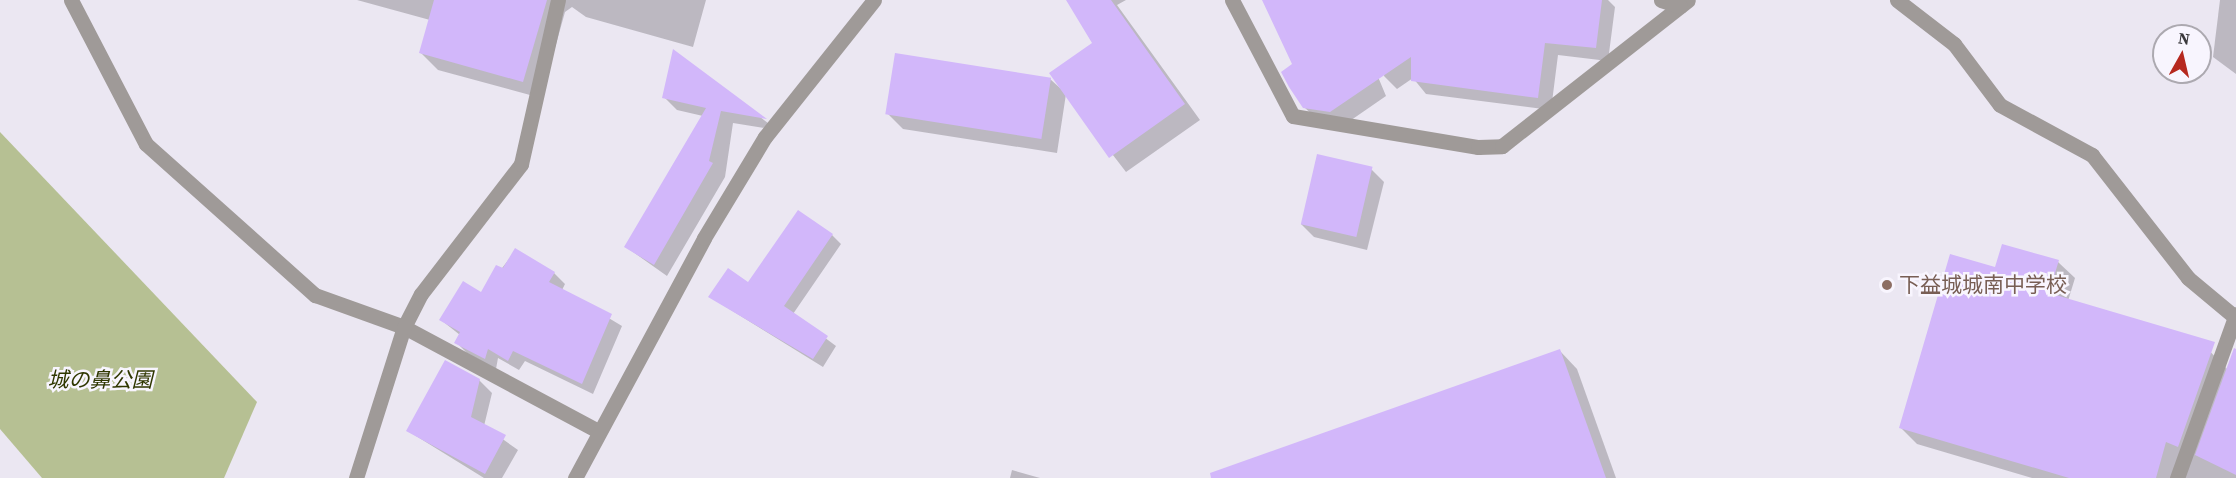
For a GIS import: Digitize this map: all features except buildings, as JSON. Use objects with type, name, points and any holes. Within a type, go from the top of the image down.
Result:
[{"type":"street","points":[[71,0],[146,144],[315,295],[404,327],[598,431]]},
{"type":"street","points":[[356,478],[404,327],[421,294],[521,164],[558,0]]},
{"type":"street","points":[[575,478],[598,431],[765,137],[874,0]]},
{"type":"street","points":[[1232,0],[1293,116],[1478,147],[1502,146],[1684,3]]},
{"type":"street","points":[[1661,0],[1684,3]]},
{"type":"street","points":[[1897,0],[1954,44],[2000,105],[2092,155],[2188,278],[2236,316],[2177,478]]},
{"type":"green space","name":"城の鼻公園","points":[[0,132],[257,402],[224,478],[42,478],[0,429]]},
{"type":"place","name":"下益城城南中学校","points":[[1887,285]]}]
